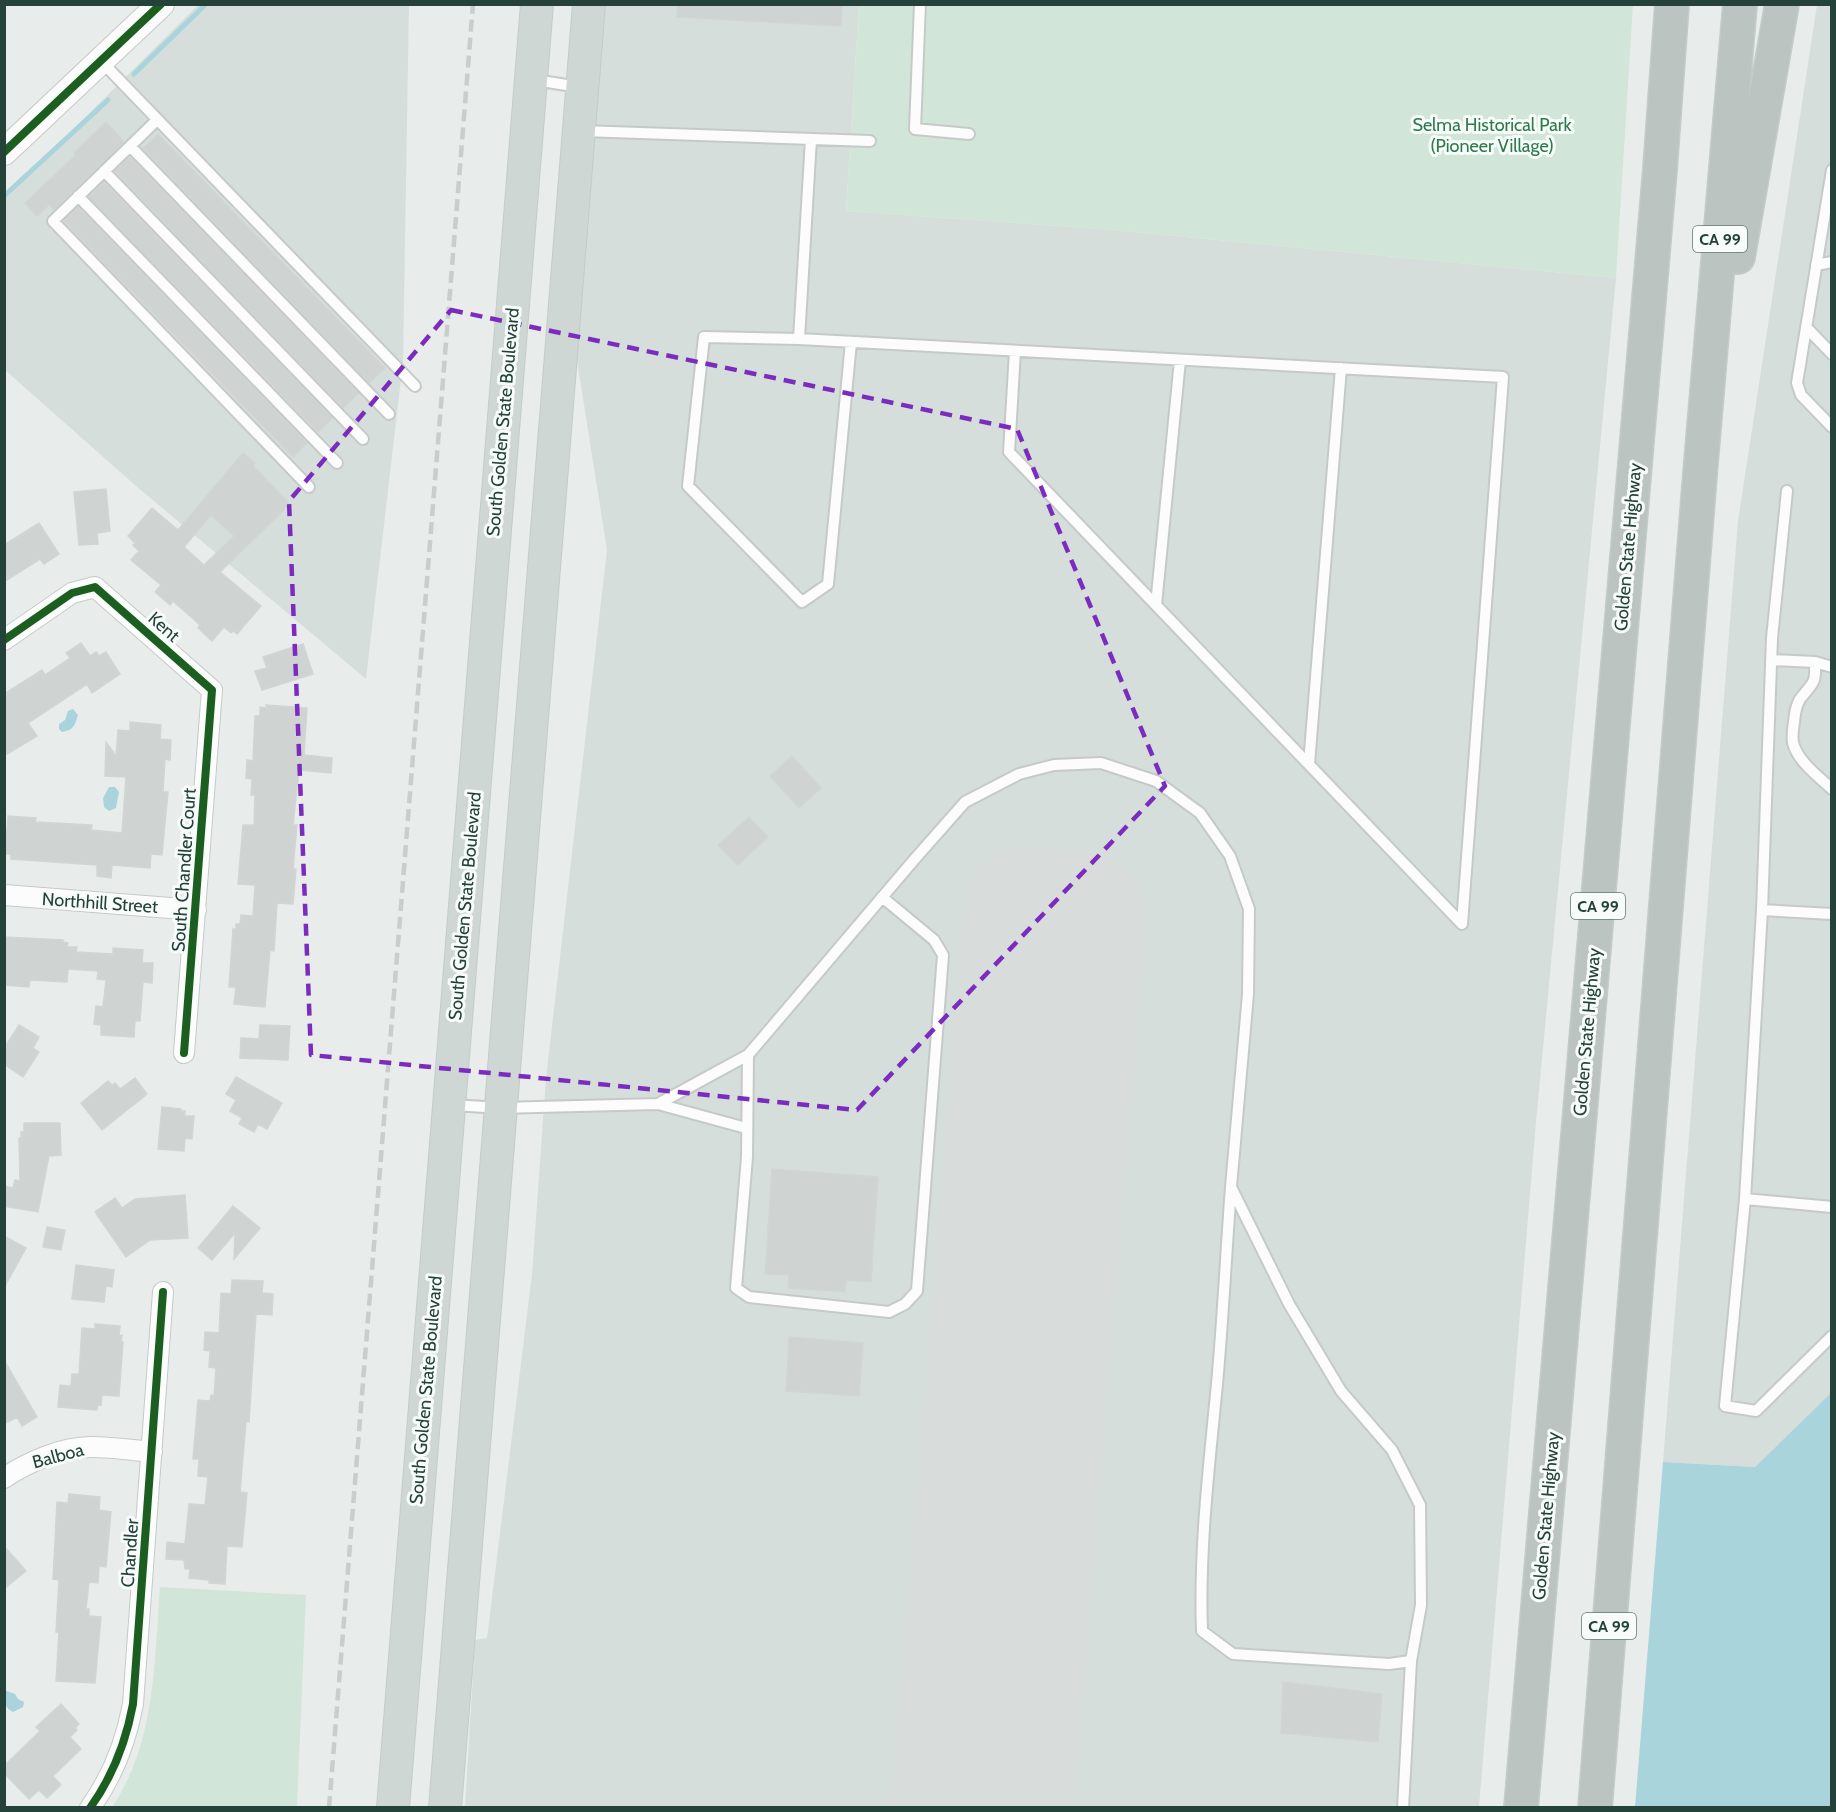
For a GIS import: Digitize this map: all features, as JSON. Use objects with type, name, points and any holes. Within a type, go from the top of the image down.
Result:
[{"type":"highway","points":[[1660,169],[1665,4]]},
{"type":"highway","name":"Golden State Highway","points":[[1521,1808],[1660,169],[1672,4]]},
{"type":"highway","name":"CA 99","points":[[1595,1808],[1700,474],[1740,4]]},
{"type":"highway","points":[[1700,474],[1782,4]]},
{"type":"main road","name":"South Golden State Boulevard","points":[[393,1808],[537,4]]},
{"type":"main road","points":[[445,1808],[589,4]]},
{"type":"street","points":[[4,152],[161,4]]},
{"type":"street","name":"Kent","points":[[4,640],[72,593],[95,587],[212,690]]},
{"type":"street","name":"South Chandler Court","points":[[184,1053],[212,690]]},
{"type":"street","name":"Northhill Street","points":[[4,895],[196,910]]},
{"type":"street","name":"Chandler","points":[[90,1808],[117,1763],[129,1728],[133,1704],[163,1292]]},
{"type":"street","name":"Balboa","points":[[4,1478],[20,1467],[63,1451],[89,1447],[152,1452]]},
{"type":"lane","points":[[920,4],[915,129],[969,134]]},
{"type":"lane","points":[[101,61],[415,386]]},
{"type":"lane","points":[[531,79],[582,88]]},
{"type":"lane","points":[[157,120],[53,221],[309,487]]},
{"type":"lane","points":[[578,131],[870,141]]},
{"type":"lane","points":[[800,339],[811,139]]},
{"type":"lane","points":[[130,146],[389,414]]},
{"type":"lane","points":[[1832,170],[1797,383],[1801,395],[1832,427]]},
{"type":"lane","points":[[104,171],[363,439]]},
{"type":"lane","points":[[78,196],[336,463]]},
{"type":"lane","points":[[1816,265],[1832,262]]},
{"type":"lane","points":[[1806,327],[1832,354]]},
{"type":"lane","points":[[851,342],[828,584],[802,602],[688,486],[704,337],[800,339],[1503,377],[1462,924],[1009,452],[1015,351]]},
{"type":"lane","points":[[1156,605],[1180,360]]},
{"type":"lane","points":[[1309,764],[1341,368]]},
{"type":"lane","points":[[1787,491],[1771,660],[1768,790],[1745,1199],[1725,1406],[1756,1411],[1832,1336]]},
{"type":"lane","points":[[1771,660],[1815,662],[1832,667]]},
{"type":"lane","points":[[1815,662],[1816,678],[1796,708],[1794,746],[1803,760],[1832,789]]},
{"type":"lane","points":[[658,1104],[748,1055],[966,802],[1019,774],[1054,765],[1101,764],[1156,781],[1200,813],[1230,856],[1249,909],[1248,994],[1205,1513],[1201,1587],[1202,1631],[1233,1654],[1389,1664],[1411,1660]]},
{"type":"lane","points":[[748,1055],[747,1156],[736,1288],[749,1297],[889,1312],[904,1304],[917,1291],[943,955],[934,940],[882,897]]},
{"type":"lane","points":[[1762,910],[1832,914]]},
{"type":"lane","points":[[449,1105],[501,1108],[658,1104],[746,1128]]},
{"type":"lane","points":[[1231,1187],[1295,1314],[1341,1391],[1392,1450],[1420,1505],[1420,1605],[1411,1660],[1403,1808]]},
{"type":"lane","points":[[1745,1199],[1832,1207]]},
{"type":"highlighted area","points":[[451,310],[1017,429],[1165,786],[857,1110],[311,1055],[289,501]]},
{"type":"shaded area","points":[[198,5],[409,5],[403,362],[366,679],[136,486],[5,370],[5,197]]},
{"type":"shaded area","points":[[601,5],[859,5],[846,211],[1113,230],[1616,278],[1536,1122],[1479,1807],[465,1808],[475,1640],[487,1638],[532,1274],[546,1078],[607,550],[571,323]]},
{"type":"shaded area","points":[[1817,5],[1831,5],[1831,1393],[1755,1467],[1663,1462],[1738,521]]},
{"type":"green space","name":"Selma Historical Park (Pioneer Village)","points":[[859,5],[1633,5],[1616,278],[1113,230],[846,211]]},
{"type":"green space","points":[[160,1587],[306,1595],[297,1807],[112,1807],[137,1756],[145,1729],[154,1673]]},
{"type":"water","points":[[73,709],[78,715],[75,724],[69,730],[62,732],[59,724],[65,720],[68,711]]},
{"type":"water","points":[[109,787],[115,787],[119,792],[116,808],[109,811],[104,807],[103,798]]},
{"type":"water","points":[[1831,1393],[1831,1807],[1635,1807],[1663,1462],[1755,1467]]},
{"type":"water","points":[[4,1690],[15,1694],[24,1702],[23,1707],[13,1712],[10,1710],[5,1703]]},
{"type":"building","points":[[678,4],[842,4],[841,26],[677,17]]},
{"type":"building","points":[[106,122],[124,142],[54,210],[49,205],[37,216],[25,203],[76,155],[74,153]]},
{"type":"building","points":[[158,134],[385,368],[369,383],[143,148]]},
{"type":"building","points":[[130,157],[359,393],[343,408],[115,171]]},
{"type":"building","points":[[104,182],[333,418],[318,432],[89,197]]},
{"type":"building","points":[[78,207],[307,443],[293,457],[64,221]]},
{"type":"building","points":[[243,453],[255,463],[253,466],[290,504],[220,572],[261,606],[237,634],[233,631],[231,633],[224,627],[212,641],[198,628],[200,625],[173,601],[170,605],[155,592],[161,585],[131,560],[139,551],[128,536],[152,508],[178,530]],"holes":[[[211,515],[234,536],[204,565],[184,547]]]},
{"type":"building","points":[[106,489],[110,531],[97,533],[98,544],[79,545],[74,492]]},
{"type":"building","points":[[39,523],[59,554],[44,564],[40,559],[4,582],[4,545]]},
{"type":"building","points":[[81,643],[90,656],[96,652],[99,656],[106,652],[120,674],[92,693],[87,684],[28,723],[37,736],[4,756],[4,694],[42,670],[45,675],[70,658],[66,653]]},
{"type":"building","points":[[303,644],[313,674],[262,690],[255,671],[267,668],[263,657]]},
{"type":"building","points":[[266,705],[307,708],[304,755],[332,758],[331,773],[299,770],[293,825],[297,825],[293,904],[277,903],[274,951],[270,950],[265,1007],[234,1004],[236,987],[229,987],[233,929],[236,929],[236,924],[240,924],[241,915],[253,916],[255,885],[238,884],[243,825],[254,825],[255,795],[251,795],[252,779],[246,778],[247,760],[253,761],[255,716],[260,716],[260,707],[267,708]]},
{"type":"building","points":[[130,722],[161,725],[160,739],[171,740],[170,760],[165,759],[163,792],[168,792],[162,855],[151,854],[150,868],[112,865],[111,878],[97,876],[97,865],[11,859],[11,854],[4,854],[4,829],[7,830],[8,816],[36,818],[35,822],[92,825],[91,830],[122,833],[126,777],[105,776],[106,742],[116,756],[118,730],[130,731]]},
{"type":"building","points":[[792,756],[821,788],[799,808],[770,776]]},
{"type":"building","points":[[749,817],[768,837],[738,865],[718,845]]},
{"type":"building","points":[[4,937],[63,940],[68,943],[67,947],[77,947],[76,952],[113,954],[113,948],[143,950],[142,963],[153,963],[152,983],[143,982],[140,1021],[135,1021],[134,1037],[101,1035],[101,1025],[94,1024],[96,1006],[103,1007],[106,980],[97,979],[98,971],[68,969],[67,982],[30,980],[29,987],[4,985]]},
{"type":"building","points":[[19,1025],[39,1037],[33,1048],[39,1052],[23,1077],[4,1064],[4,1048]]},
{"type":"building","points":[[260,1025],[290,1026],[288,1060],[240,1058],[241,1038],[259,1039]]},
{"type":"building","points":[[236,1077],[282,1103],[267,1129],[258,1124],[254,1132],[239,1124],[242,1118],[230,1111],[236,1100],[226,1094]]},
{"type":"building","points":[[135,1078],[147,1094],[102,1130],[81,1103],[108,1081],[112,1085],[115,1083],[120,1089]]},
{"type":"building","points":[[162,1107],[181,1109],[185,1111],[185,1116],[194,1116],[192,1139],[185,1138],[184,1151],[158,1149]]},
{"type":"building","points":[[24,1123],[60,1123],[61,1155],[49,1156],[38,1212],[4,1206],[4,1186],[13,1188],[15,1180],[20,1181],[19,1138],[21,1138],[21,1132],[24,1132]]},
{"type":"building","points":[[772,1169],[878,1177],[871,1282],[846,1280],[845,1292],[788,1288],[789,1275],[765,1274]]},
{"type":"building","points":[[185,1195],[188,1238],[150,1240],[126,1257],[95,1212],[115,1198],[122,1208],[135,1199]]},
{"type":"building","points":[[233,1206],[260,1228],[234,1259],[235,1233],[212,1260],[198,1248]]},
{"type":"building","points":[[47,1227],[65,1230],[61,1250],[43,1247]]},
{"type":"building","points":[[4,1236],[26,1248],[4,1288]]},
{"type":"building","points":[[76,1265],[114,1270],[112,1287],[106,1286],[104,1302],[72,1299]]},
{"type":"building","points":[[232,1280],[263,1281],[262,1293],[273,1294],[272,1315],[256,1314],[249,1422],[246,1422],[240,1492],[247,1493],[242,1547],[227,1546],[225,1584],[189,1578],[190,1569],[185,1569],[184,1560],[166,1559],[167,1542],[185,1544],[189,1504],[205,1505],[208,1477],[198,1476],[199,1459],[193,1459],[198,1400],[210,1401],[211,1395],[214,1396],[216,1368],[209,1367],[210,1351],[204,1350],[205,1332],[219,1333],[221,1293],[231,1294]]},
{"type":"building","points":[[95,1324],[120,1326],[119,1336],[122,1335],[121,1342],[123,1342],[119,1396],[102,1395],[101,1405],[98,1404],[97,1410],[58,1407],[60,1385],[71,1386],[72,1374],[79,1374],[82,1328],[95,1329]]},
{"type":"building","points":[[789,1337],[863,1343],[859,1396],[786,1391]]},
{"type":"building","points":[[4,1360],[37,1417],[22,1426],[17,1417],[4,1424]]},
{"type":"building","points":[[69,1494],[100,1497],[99,1510],[111,1512],[106,1567],[99,1566],[98,1583],[89,1582],[86,1609],[89,1609],[89,1616],[101,1617],[95,1683],[56,1681],[59,1580],[53,1579],[57,1502],[68,1503]]},
{"type":"building","points":[[4,1546],[26,1571],[4,1589]]},
{"type":"building","points":[[1283,1682],[1382,1694],[1378,1742],[1281,1733]]},
{"type":"building","points":[[61,1704],[79,1724],[70,1737],[81,1749],[53,1776],[61,1785],[47,1798],[39,1790],[29,1799],[4,1773],[4,1766],[40,1731],[36,1727]]},
{"type":"waterway","points":[[134,74],[206,4]]},
{"type":"waterway","points":[[4,196],[108,100]]},
{"type":"runway","points":[[950,1808],[1024,906],[1087,912],[1014,1808]]},
{"type":"railway","points":[[329,1808],[473,4]]},
{"type":"cycle path","points":[[4,152],[161,4]]},
{"type":"cycle path","points":[[4,640],[72,593],[95,587],[212,690],[184,1053]]},
{"type":"cycle path","points":[[90,1808],[118,1758],[133,1704],[163,1292]]}]
